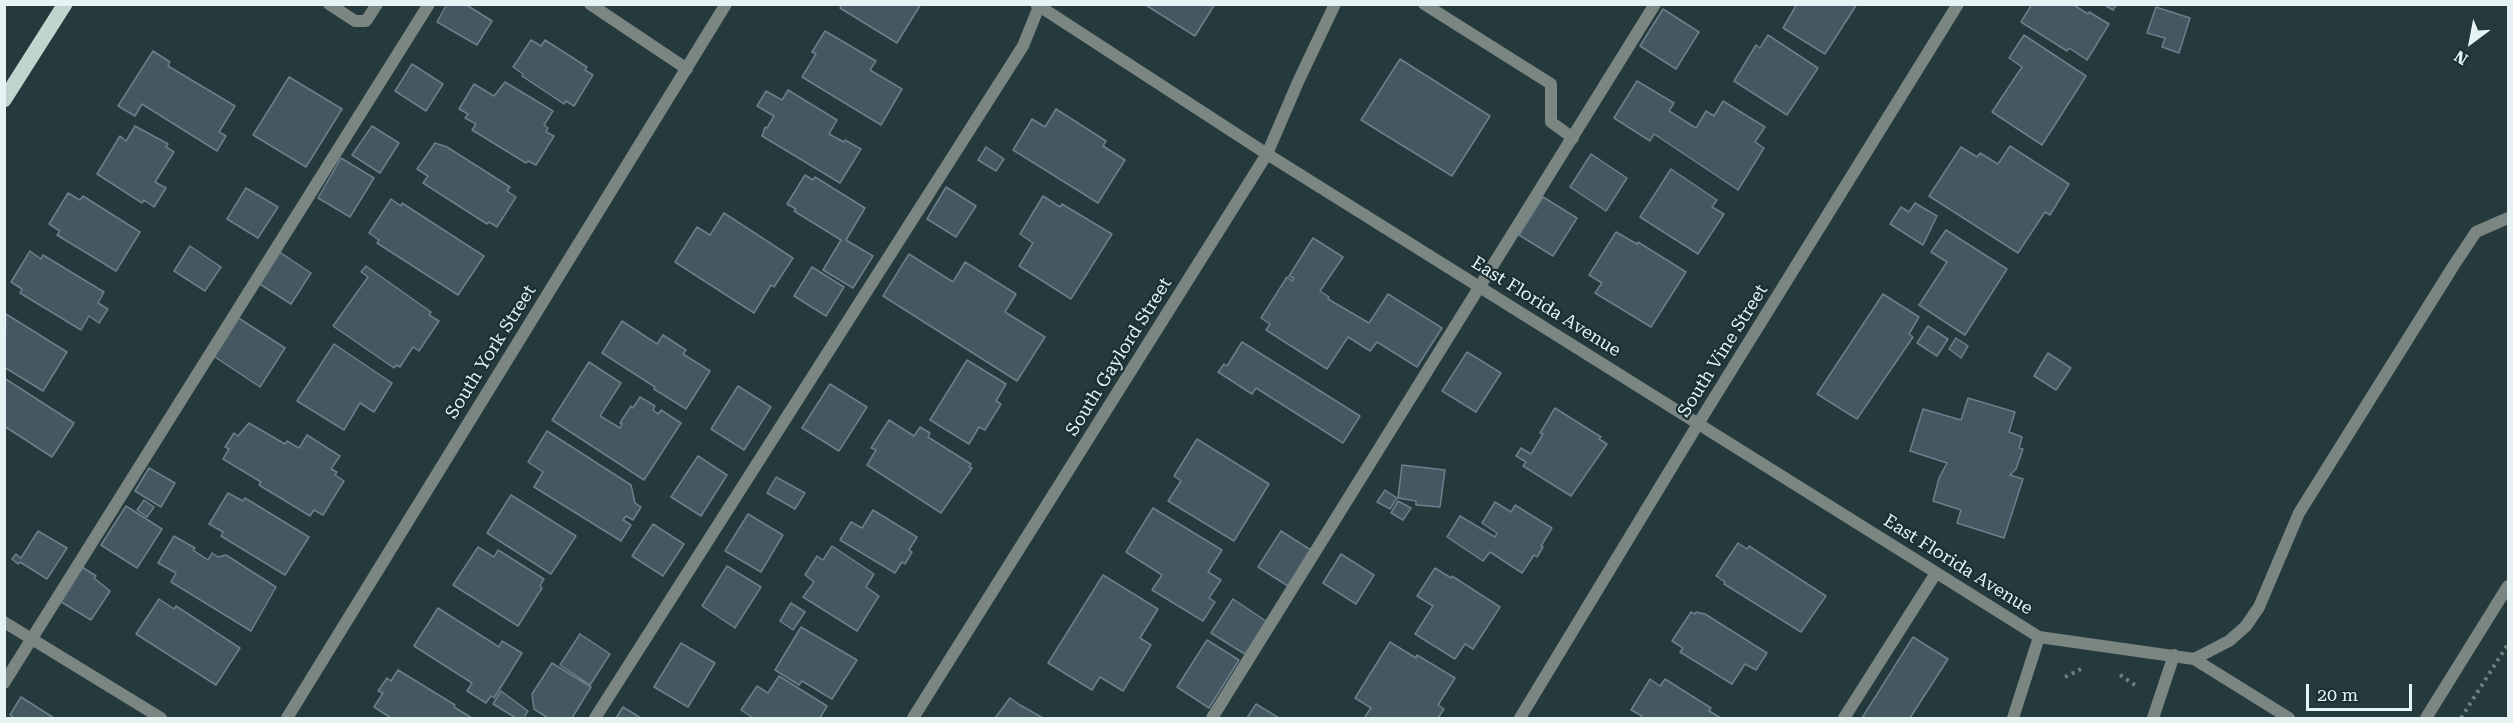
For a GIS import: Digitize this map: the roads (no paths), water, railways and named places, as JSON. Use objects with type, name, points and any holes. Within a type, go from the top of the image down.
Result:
[{"type":"main road","points":[[4,100],[65,4]]},
{"type":"street","points":[[329,4],[355,21],[366,21],[377,4]]},
{"type":"street","points":[[4,683],[429,4]]},
{"type":"street","points":[[590,4],[687,69]]},
{"type":"street","name":"South York Street","points":[[287,718],[726,4]]},
{"type":"street","name":"South Gaylord Street","points":[[913,718],[1267,154],[1335,4]]},
{"type":"street","points":[[1424,4],[1551,84],[1551,122],[1573,138]]},
{"type":"street","points":[[1212,718],[1481,288],[1655,4]]},
{"type":"street","name":"South Vine Street","points":[[1520,718],[1698,424],[1958,4]]},
{"type":"street","points":[[595,718],[1023,46],[1038,5]]},
{"type":"street","name":"East Florida Avenue","points":[[1038,5],[1267,154],[2039,637]]},
{"type":"street","points":[[2194,659],[2229,641],[2246,626],[2259,607],[2299,513],[2454,265],[2476,232],[2508,218]]},
{"type":"street","points":[[1844,718],[1936,573]]},
{"type":"street","points":[[2426,718],[2508,586]]},
{"type":"street","points":[[4,622],[161,718]]},
{"type":"street","points":[[2013,718],[2039,637],[2194,659],[2289,718]]},
{"type":"street","points":[[2153,718],[2174,656]]}]
